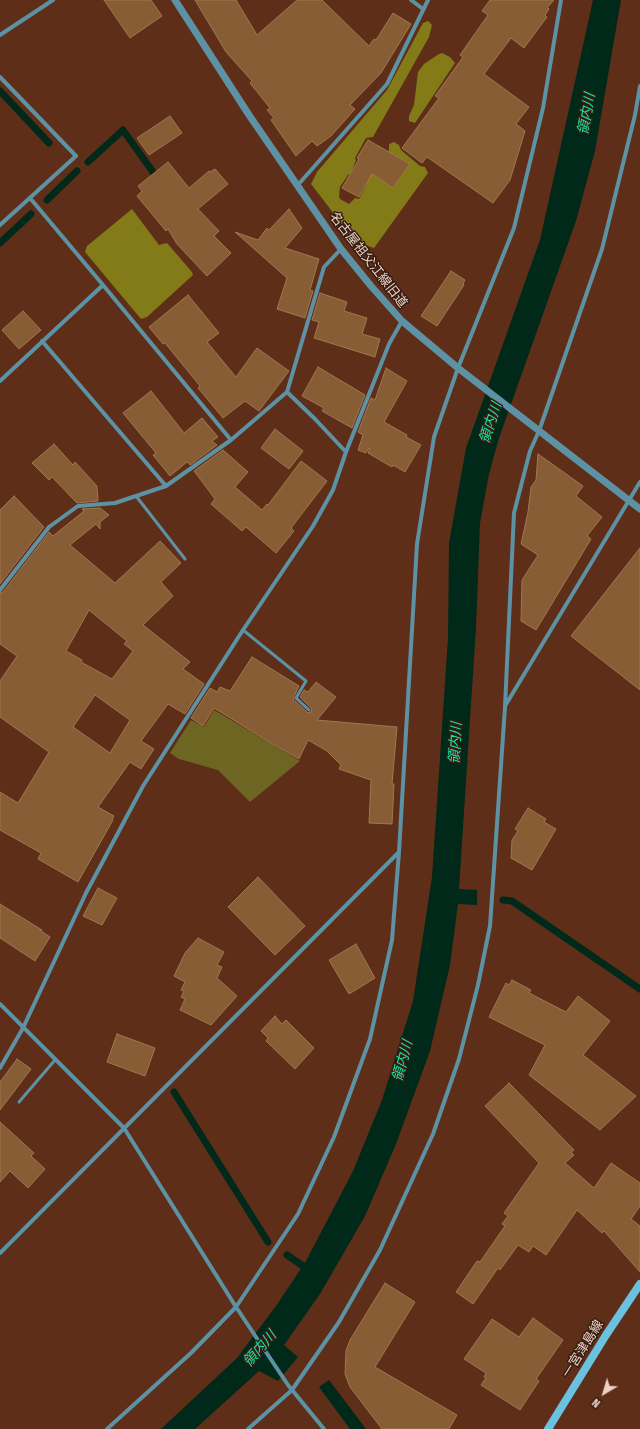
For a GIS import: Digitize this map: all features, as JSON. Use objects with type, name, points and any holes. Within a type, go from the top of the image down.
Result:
[{"type":"main road","name":"一宮津島線","points":[[548,1429],[606,1335],[640,1284]]},
{"type":"street","points":[[0,35],[53,0]]},
{"type":"street","name":"名古屋祖父江線旧道","points":[[175,0],[249,115],[341,249],[402,321],[458,368],[640,509]]},
{"type":"street","points":[[411,0],[423,9]]},
{"type":"street","points":[[297,186],[387,84],[428,0]]},
{"type":"street","points":[[107,1429],[191,1353],[236,1307],[298,1214],[334,1137],[370,1039],[392,940],[400,852],[417,544],[434,437],[458,368],[514,228],[544,108],[561,0]]},
{"type":"street","points":[[0,77],[76,156],[0,225]]},
{"type":"street","points":[[248,1429],[292,1390],[339,1322],[380,1250],[433,1134],[459,1059],[478,986],[490,926],[505,708],[514,513],[537,430],[602,249],[635,115],[640,86]]},
{"type":"street","points":[[635,115],[640,110]]},
{"type":"street","points":[[30,198],[231,440]]},
{"type":"street","points":[[0,590],[49,527],[78,506],[115,503],[166,486],[231,440],[287,392],[324,267],[341,249]]},
{"type":"street","points":[[0,381],[102,285]]},
{"type":"street","points":[[0,1068],[23,1028],[86,893],[143,786],[243,630],[313,526],[333,490],[346,452],[389,344],[402,321]]},
{"type":"street","points":[[42,341],[166,486]]},
{"type":"street","points":[[287,392],[346,452]]},
{"type":"street","points":[[505,708],[640,482]]},
{"type":"street","points":[[0,1253],[400,852]]},
{"type":"street","points":[[0,1004],[124,1128],[241,1315],[288,1385],[324,1429]]},
{"type":"lane","points":[[136,496],[185,559]]},
{"type":"lane","points":[[243,630],[306,681],[296,698],[309,710]]},
{"type":"lane","points":[[19,1102],[55,1060]]},
{"type":"shaded area","points":[[428,21],[432,25],[429,37],[373,137],[366,138],[355,158],[356,160],[351,173],[340,187],[340,199],[349,204],[355,198],[359,199],[372,170],[378,169],[389,150],[389,144],[394,142],[420,166],[425,167],[428,173],[374,248],[365,245],[351,236],[311,184],[317,172],[387,90],[423,23]]},
{"type":"shaded area","points":[[442,53],[450,57],[455,63],[415,123],[409,121],[409,116],[414,105],[418,72],[424,64]]},
{"type":"shaded area","points":[[132,209],[159,245],[167,243],[193,275],[147,317],[141,319],[85,252],[87,246]]},
{"type":"shaded area","points":[[214,710],[300,761],[250,802],[218,770],[179,759],[170,753],[191,720],[204,727]]},
{"type":"water","name":"領内川","points":[[593,0],[621,0],[595,151],[576,221],[499,438],[489,474],[480,523],[476,627],[459,889],[477,890],[477,905],[458,904],[450,965],[430,1051],[396,1144],[365,1216],[320,1294],[284,1345],[298,1357],[278,1381],[259,1371],[195,1429],[161,1429],[237,1358],[276,1306],[306,1261],[353,1171],[382,1100],[413,1001],[432,877],[448,638],[449,543],[466,448],[540,240]]},
{"type":"water","points":[[329,1380],[366,1429],[350,1429],[319,1387]]},
{"type":"building","points":[[104,0],[151,0],[162,16],[130,38]]},
{"type":"building","points":[[195,0],[236,0],[257,35],[297,0],[322,0],[369,46],[374,39],[376,40],[393,13],[411,24],[381,73],[350,105],[355,109],[331,136],[317,146],[312,141],[296,156],[271,120],[274,118],[267,110],[270,108],[250,83],[252,81],[226,52]]},
{"type":"building","points":[[490,0],[554,0],[547,8],[549,9],[545,15],[547,17],[524,48],[511,38],[484,74],[529,107],[516,124],[525,131],[510,180],[493,203],[427,157],[422,163],[402,148],[439,98],[435,96],[463,57],[460,55],[488,15],[482,11]]},
{"type":"building","points":[[170,116],[182,133],[149,155],[137,138]]},
{"type":"building","points":[[368,140],[410,164],[393,188],[372,174],[359,197],[342,188]]},
{"type":"building","points":[[168,162],[189,188],[209,171],[210,172],[215,169],[228,184],[198,209],[219,231],[214,236],[231,253],[207,276],[177,244],[168,229],[166,231],[137,196],[142,191],[138,186]]},
{"type":"building","points":[[289,209],[302,228],[285,248],[319,259],[310,290],[313,291],[305,318],[277,309],[287,278],[235,232],[258,240],[267,228],[269,230]]},
{"type":"building","points":[[451,271],[465,280],[464,285],[437,326],[421,316]]},
{"type":"building","points":[[320,293],[347,302],[344,311],[367,318],[362,334],[380,339],[375,357],[314,338],[319,322],[312,320]]},
{"type":"building","points":[[188,295],[219,333],[207,342],[236,377],[257,348],[289,371],[259,411],[245,401],[223,418],[198,388],[200,386],[165,343],[163,344],[149,327]]},
{"type":"building","points":[[23,311],[41,330],[19,349],[2,330]]},
{"type":"building","points":[[318,367],[365,395],[352,428],[322,411],[324,408],[302,396]]},
{"type":"building","points":[[386,368],[407,381],[384,422],[421,445],[405,472],[393,465],[392,467],[368,453],[369,448],[366,453],[358,450],[363,435],[358,432],[371,398],[375,400]]},
{"type":"building","points":[[151,391],[184,433],[202,418],[218,437],[212,441],[217,445],[190,465],[187,462],[170,476],[153,455],[156,453],[123,413]]},
{"type":"building","points":[[275,429],[303,451],[289,469],[261,448]]},
{"type":"building","points":[[54,444],[73,465],[75,462],[97,486],[98,501],[77,503],[52,477],[49,480],[32,463]]},
{"type":"building","points":[[223,450],[248,472],[235,487],[262,510],[267,504],[268,505],[301,461],[327,481],[291,528],[294,531],[276,553],[246,527],[242,531],[211,504],[215,499],[194,471]]},
{"type":"building","points":[[538,454],[583,486],[576,496],[602,517],[587,536],[591,539],[536,630],[521,621],[522,580],[538,555],[521,544],[528,512],[531,487],[536,480]]},
{"type":"building","points":[[14,496],[44,527],[0,584],[0,510]]},
{"type":"building","points":[[100,508],[109,515],[100,522],[100,529],[96,524],[70,545],[115,583],[160,541],[181,563],[161,582],[173,596],[143,625],[190,662],[183,669],[204,684],[185,714],[168,704],[141,741],[154,749],[141,769],[130,762],[98,807],[114,816],[113,820],[78,882],[38,859],[41,853],[0,830],[0,792],[18,803],[49,752],[0,717],[0,681],[17,656],[0,644],[0,593],[3,592],[49,532],[53,536],[84,511],[82,509]],"holes":[[[89,610],[127,641],[124,644],[133,651],[112,679],[81,662],[82,660],[66,651]],[[95,695],[130,720],[110,753],[73,727]]]},
{"type":"building","points":[[640,548],[640,690],[571,636]]},
{"type":"building","points":[[252,657],[299,686],[293,699],[308,713],[311,712],[312,709],[300,697],[304,690],[308,692],[316,682],[336,697],[317,720],[397,727],[392,784],[394,784],[392,824],[369,823],[371,780],[339,769],[341,765],[327,751],[308,740],[299,759],[214,708],[203,726],[191,718],[210,688],[217,692],[220,687],[230,691]]},
{"type":"building","points":[[528,808],[546,819],[544,822],[556,829],[532,870],[511,858],[512,840],[518,831],[515,829]]},
{"type":"building","points":[[258,877],[305,926],[275,955],[228,907]]},
{"type":"building","points":[[98,888],[117,898],[102,925],[83,916]]},
{"type":"building","points":[[0,904],[42,930],[41,931],[50,937],[35,961],[0,938]]},
{"type":"building","points":[[198,938],[224,952],[217,965],[222,967],[217,978],[237,996],[211,1025],[180,1010],[185,999],[181,997],[184,991],[181,990],[185,982],[174,976],[185,953]]},
{"type":"building","points":[[356,944],[375,978],[349,994],[329,960]]},
{"type":"building","points":[[512,980],[531,990],[529,993],[566,1012],[578,996],[610,1021],[583,1055],[636,1096],[600,1130],[529,1075],[545,1045],[489,1017],[506,983],[509,985]]},
{"type":"building","points":[[275,1016],[282,1024],[286,1020],[314,1048],[295,1069],[266,1041],[268,1038],[261,1031]]},
{"type":"building","points":[[117,1034],[155,1048],[145,1076],[107,1062]]},
{"type":"building","points":[[17,1059],[31,1069],[0,1110],[0,1082]]},
{"type":"building","points":[[509,1083],[574,1150],[571,1152],[574,1155],[565,1163],[594,1188],[611,1163],[640,1183],[640,1206],[631,1219],[640,1226],[640,1272],[604,1231],[602,1233],[577,1210],[546,1255],[533,1246],[529,1252],[518,1245],[500,1270],[498,1268],[473,1304],[456,1292],[477,1261],[480,1262],[505,1226],[502,1224],[508,1216],[504,1213],[539,1163],[485,1106]]},
{"type":"building","points":[[0,1122],[34,1153],[31,1156],[45,1169],[28,1188],[10,1171],[0,1182]]},
{"type":"building","points":[[385,1283],[415,1302],[375,1367],[457,1415],[449,1429],[382,1429],[350,1387],[345,1374],[346,1351],[350,1340]]},
{"type":"building","points":[[533,1318],[563,1340],[536,1379],[539,1381],[520,1410],[481,1385],[486,1378],[484,1377],[486,1373],[464,1359],[492,1319],[519,1337]]},
{"type":"waterway","points":[[0,91],[49,143]]},
{"type":"waterway","points":[[88,162],[123,130],[153,172]]},
{"type":"waterway","points":[[47,200],[77,171]]},
{"type":"waterway","points":[[0,243],[31,214]]},
{"type":"waterway","points":[[503,900],[512,901],[640,989]]},
{"type":"waterway","points":[[174,1092],[268,1242]]},
{"type":"waterway","points":[[287,1255],[309,1270]]}]
